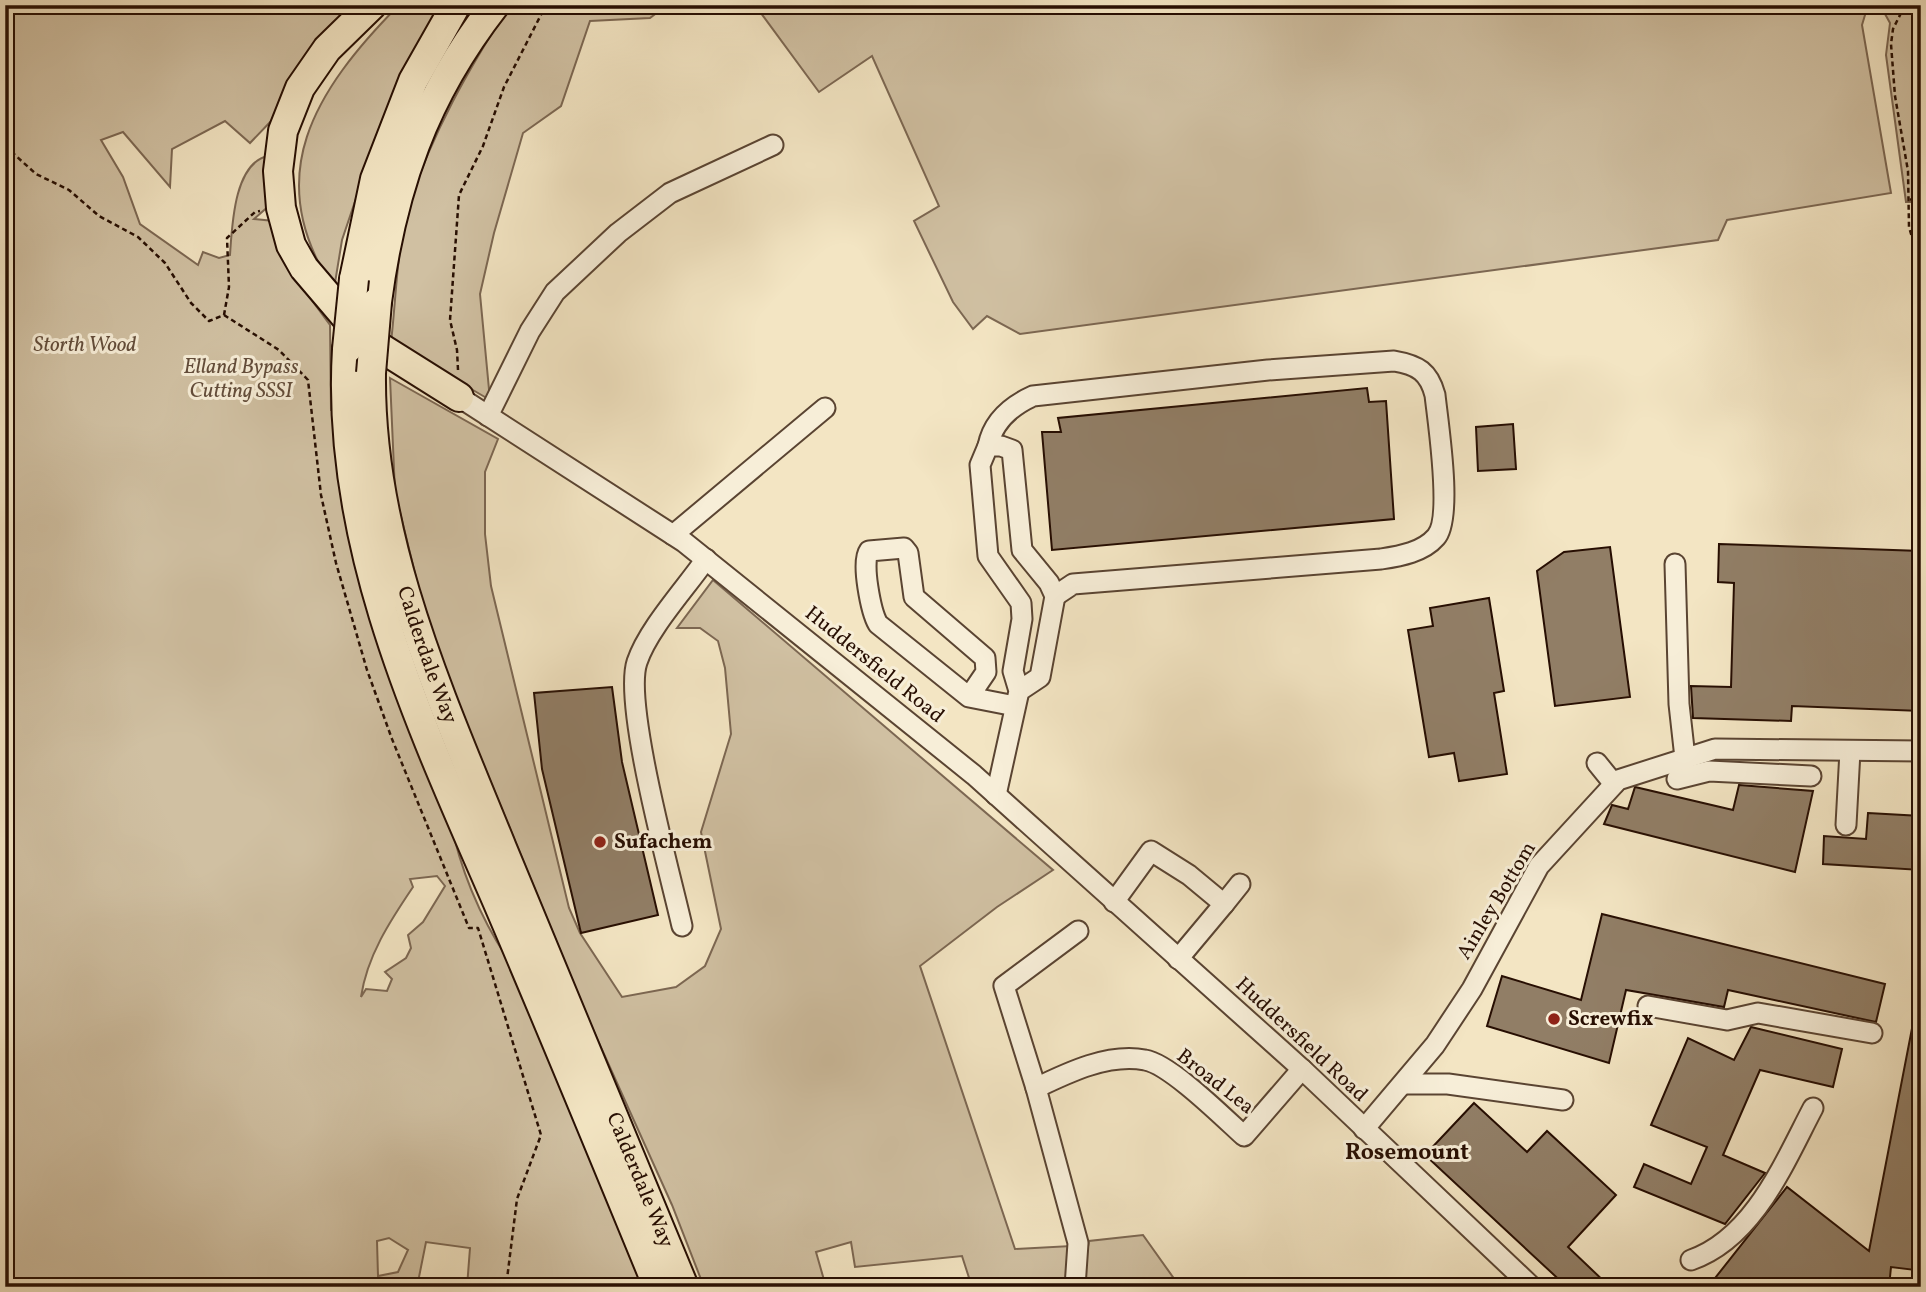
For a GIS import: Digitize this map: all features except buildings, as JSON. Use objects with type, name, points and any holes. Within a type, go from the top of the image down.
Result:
[{"type":"highway","points":[[372,5],[327,49],[300,88],[283,131],[278,171],[281,208],[291,244],[304,268],[362,336],[459,397]]},
{"type":"highway","name":"Calderdale Way","points":[[456,5],[413,82],[380,166],[354,279],[347,349],[345,417],[356,503],[365,548],[405,681],[658,1287]]},
{"type":"highway","name":"Calderdale Way","points":[[495,5],[476,29],[429,106],[388,229],[377,302],[371,373],[373,447],[384,510],[421,649],[684,1287]]},
{"type":"street","points":[[488,416],[530,331],[555,292],[609,241],[670,193],[773,145]]},
{"type":"street","points":[[996,795],[1017,699],[1013,671],[1022,619],[1021,603],[988,556],[980,465],[990,434],[1015,404],[1033,396],[1268,370],[1394,361],[1423,370],[1431,380],[1435,396],[1445,516],[1436,537],[1418,550],[1381,559],[1073,583],[1055,596]]},
{"type":"street","name":"Huddersfield Road","points":[[459,397],[706,559],[996,795],[1302,1069],[1532,1287]]},
{"type":"street","points":[[673,535],[825,408]]},
{"type":"street","points":[[969,697],[986,672],[985,658],[914,597],[908,552],[904,548],[869,551],[866,563],[872,614],[878,624],[969,697],[1017,699],[1040,677],[1055,596],[1049,583],[1022,550],[1012,450],[1001,446],[988,446]]},
{"type":"street","points":[[682,926],[640,733],[632,680],[638,659],[651,636],[706,559]]},
{"type":"street","points":[[1675,565],[1679,704],[1685,758]]},
{"type":"street","points":[[1846,825],[1850,751]]},
{"type":"street","name":"Ainley Bottom","points":[[1364,1129],[1404,1084],[1472,989],[1539,866],[1615,784],[1685,758],[1708,761],[1850,751],[1921,751]]},
{"type":"street","points":[[1677,779],[1708,761],[1811,776]]},
{"type":"street","points":[[1597,764],[1615,784]]},
{"type":"street","points":[[1114,902],[1151,851],[1189,875],[1223,904]]},
{"type":"street","points":[[1178,959],[1240,884]]},
{"type":"street","points":[[1075,1287],[1078,1243],[1037,1088],[1004,986],[1078,932]]},
{"type":"street","points":[[1648,1006],[1727,1020],[1758,1013],[1872,1034]]},
{"type":"street","name":"Broad Lea","points":[[1037,1088],[1064,1074],[1118,1059],[1148,1060],[1180,1080],[1244,1136],[1302,1069]]},
{"type":"street","points":[[1404,1084],[1448,1084],[1563,1100]]},
{"type":"street","points":[[1691,1259],[1708,1254],[1742,1227],[1768,1188],[1813,1108]]},
{"type":"path","points":[[459,397],[457,350],[450,320],[460,195],[483,146],[504,87],[546,5]]},
{"type":"path","points":[[1905,5],[1893,29],[1891,44],[1895,96],[1903,134],[1910,200],[1909,227],[1921,268]]},
{"type":"path","points":[[5,146],[36,174],[69,190],[99,216],[138,237],[165,263],[191,303],[209,321],[225,315]]},
{"type":"path","points":[[1910,200],[1921,195]]},
{"type":"path","points":[[225,315],[229,287],[227,238],[255,212],[281,208]]},
{"type":"path","points":[[225,315],[279,350],[308,380],[323,506],[367,670],[392,739],[469,928],[478,928],[531,1094],[541,1135],[517,1199],[506,1287]]},
{"type":"green space","points":[[5,5],[353,5],[273,119],[250,143],[225,121],[172,149],[170,187],[123,132],[101,140],[123,177],[140,224],[198,265],[203,252],[219,258],[230,255],[234,213],[242,183],[248,170],[257,161],[268,156],[271,204],[254,219],[274,221],[297,280],[330,325],[331,410],[337,412],[465,874],[479,908],[507,958],[650,1287],[467,1287],[470,1248],[426,1242],[417,1287],[5,1287]],"holes":[[[437,876],[445,886],[423,922],[408,935],[411,948],[406,958],[385,972],[392,979],[387,991],[366,989],[361,997],[374,953],[413,887],[410,879]],[[389,1238],[408,1250],[398,1272],[378,1276],[377,1241]]]},
{"type":"green space","points":[[399,5],[449,5],[366,169],[342,240],[334,289],[312,248],[301,209],[299,172],[307,137],[322,103],[343,69]]},
{"type":"green space","points":[[510,5],[667,5],[650,18],[590,21],[561,106],[523,133],[494,233],[480,294],[490,400],[391,342],[402,237],[418,178],[453,102]]},
{"type":"green space","points":[[755,5],[1868,5],[1862,25],[1891,193],[1727,220],[1718,240],[1020,334],[987,316],[973,329],[953,302],[914,221],[939,206],[872,56],[819,92]]},
{"type":"green space","points":[[1880,5],[1921,5],[1921,202],[1906,202],[1886,55],[1890,23]]},
{"type":"green space","points":[[390,378],[498,439],[485,472],[485,534],[491,586],[569,908],[580,933],[622,997],[676,987],[705,966],[721,929],[701,832],[731,734],[725,668],[718,641],[700,628],[677,628],[713,580],[1053,870],[997,907],[920,966],[1015,1249],[1071,1246],[1068,1287],[972,1287],[962,1256],[855,1267],[851,1242],[816,1252],[826,1287],[704,1287],[672,1205],[590,1023],[452,688],[424,610],[395,492]]},
{"type":"green space","points":[[1143,1235],[1180,1287],[1081,1287],[1089,1241]]},
{"type":"place","name":"Sufachem","points":[[600,842]]},
{"type":"place","name":"Screwfix","points":[[1554,1019]]},
{"type":"district","name":"Rosemount","points":[[1407,1153]]},
{"type":"park label","name":"Storth Wood","points":[[85,345]]},
{"type":"park label","name":"Elland Bypass Cutting SSSI","points":[[241,379]]}]
